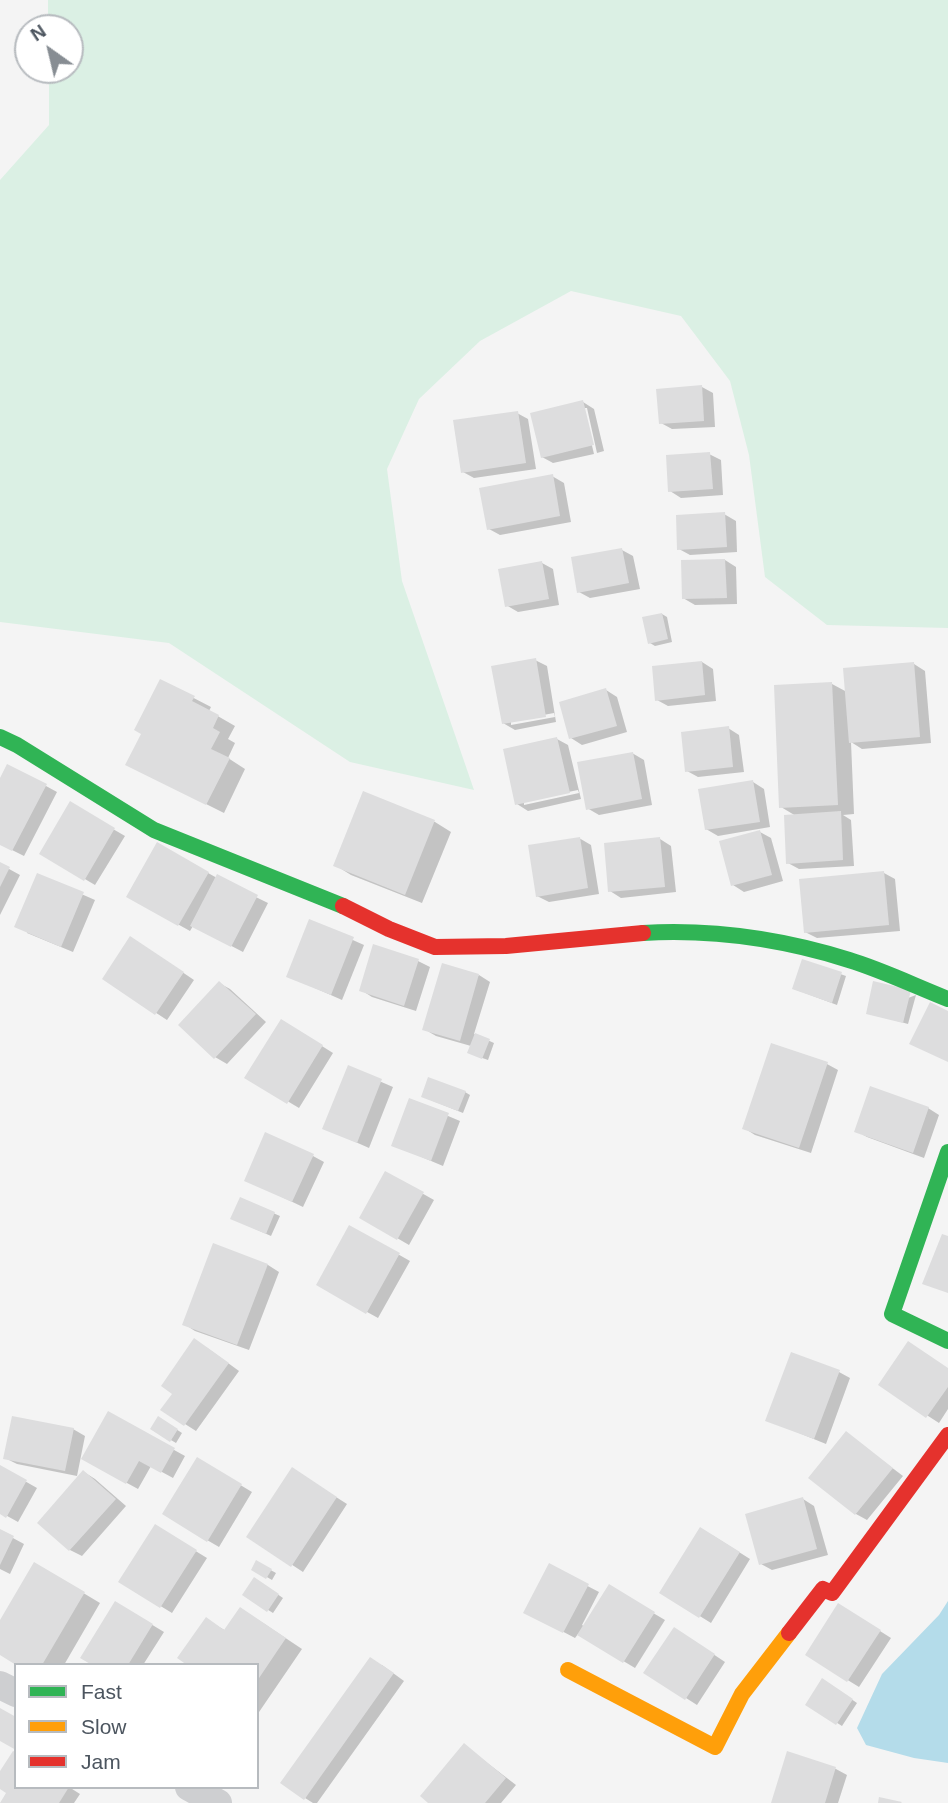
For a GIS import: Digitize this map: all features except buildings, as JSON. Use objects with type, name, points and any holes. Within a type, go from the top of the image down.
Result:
[{"type":"street","points":[[0,737],[154,830],[323,897],[389,929],[435,947],[506,946],[664,932],[733,935],[783,942],[850,960],[948,999]]},
{"type":"street","points":[[948,1152],[892,1314],[948,1341]]},
{"type":"street","points":[[568,1670],[715,1747],[742,1694],[823,1589],[832,1593],[948,1435]]},
{"type":"street","points":[[193,1789],[218,1803]]},
{"type":"green space","points":[[48,0],[948,0],[948,628],[827,625],[765,577],[749,455],[730,381],[681,316],[571,291],[480,341],[419,399],[387,469],[402,581],[474,790],[350,762],[169,643],[0,622],[0,180],[49,125],[49,84],[84,84],[84,14],[48,14]]},
{"type":"water","points":[[948,1601],[948,1763],[914,1758],[866,1745],[857,1728],[882,1674],[939,1615]]},
{"type":"traffic: fast","points":[[0,737],[154,830],[343,906]]},
{"type":"traffic: fast","points":[[643,933],[721,934],[798,946],[861,964],[948,999]]},
{"type":"traffic: fast","points":[[948,1152],[892,1314],[948,1341]]},
{"type":"traffic: slow","points":[[568,1670],[715,1747],[742,1694],[789,1633]]},
{"type":"traffic: jam","points":[[343,906],[389,929],[435,947],[506,946],[643,933]]},
{"type":"traffic: jam","points":[[789,1633],[823,1589],[832,1593],[948,1435]]}]
